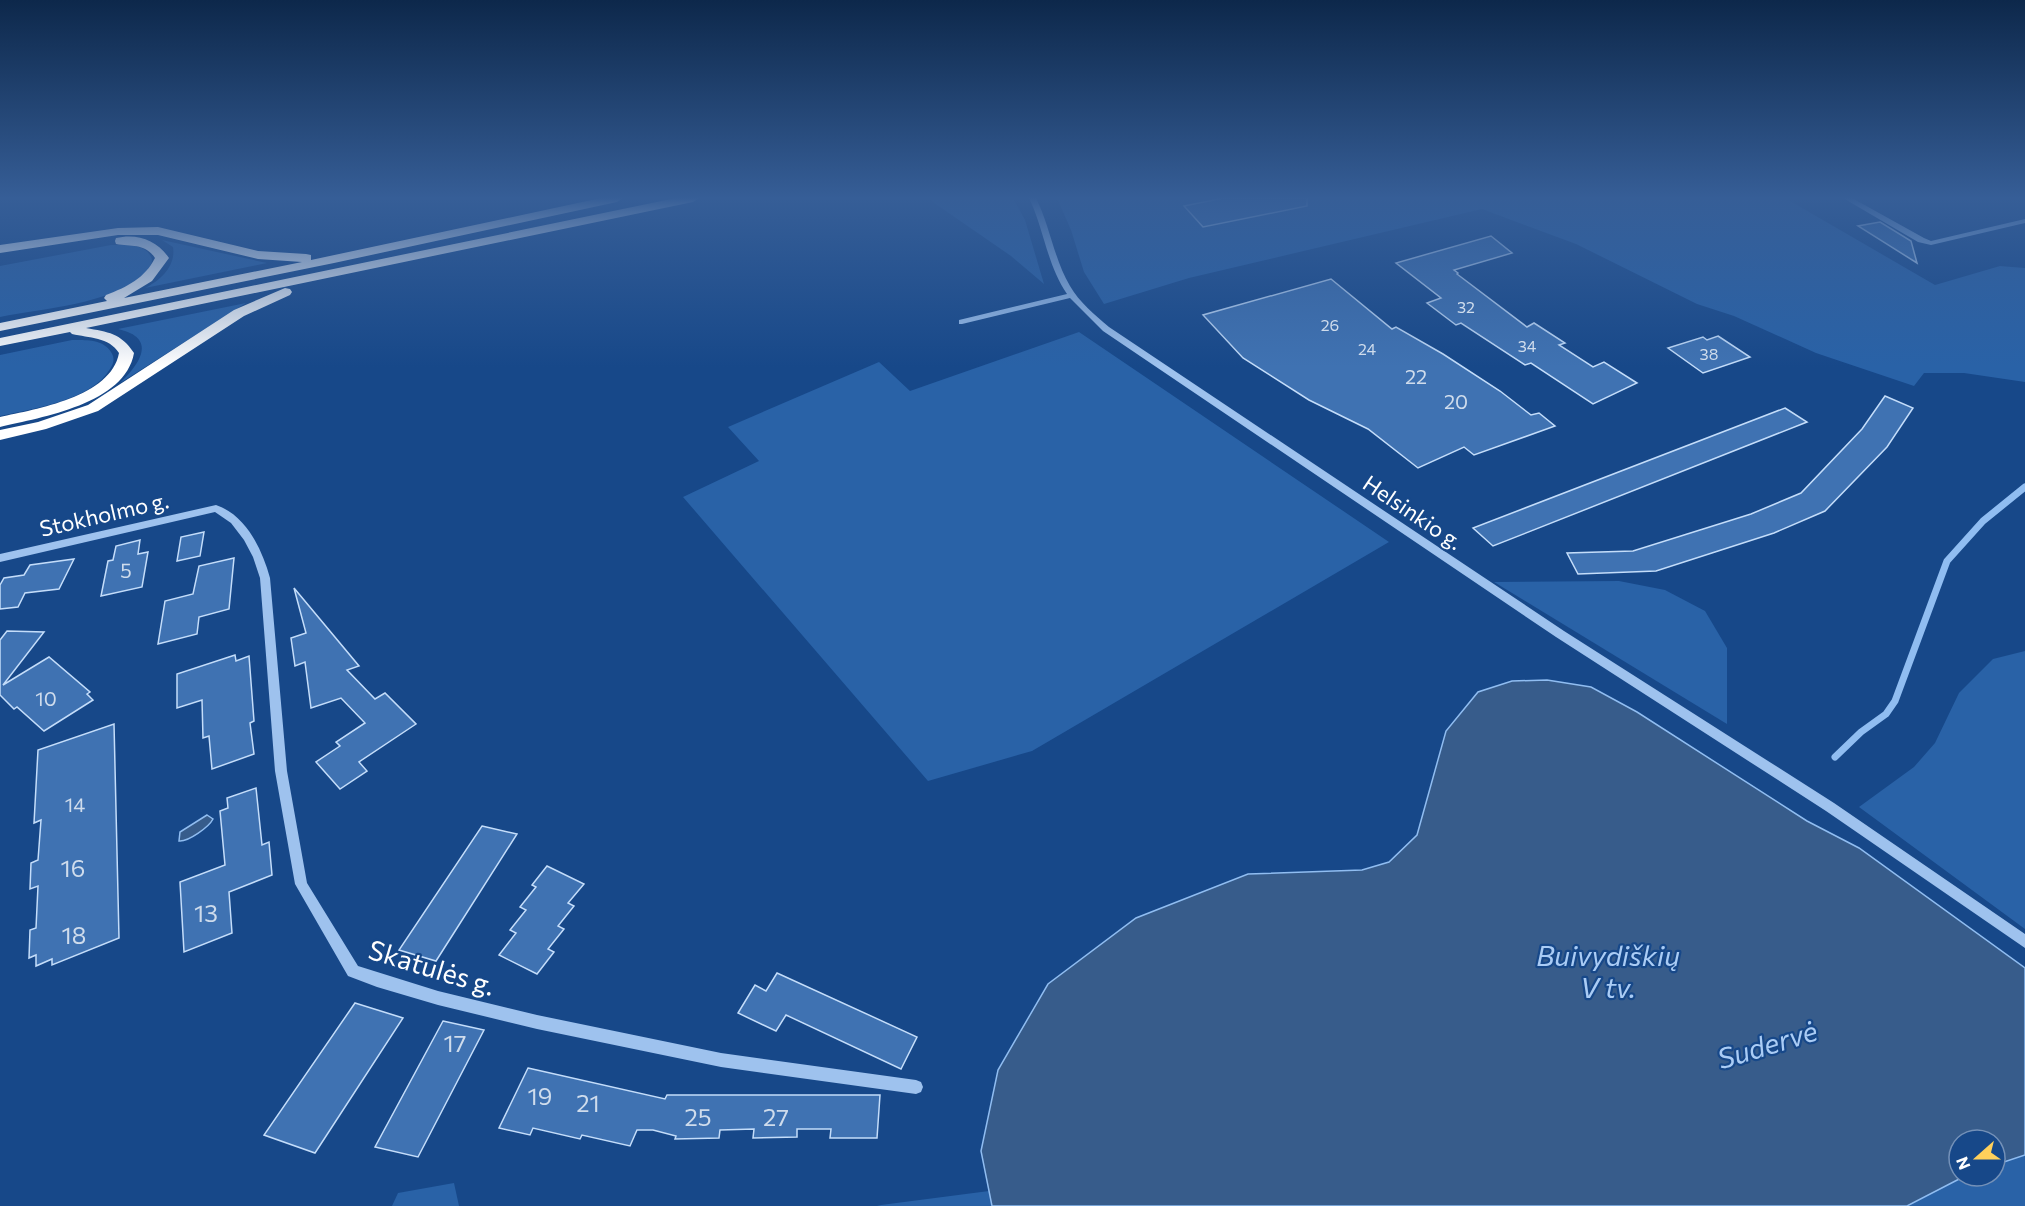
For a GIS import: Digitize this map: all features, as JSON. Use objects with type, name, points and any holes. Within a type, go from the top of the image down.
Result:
[{"type":"highway","points":[[0,261],[37,254]]},
{"type":"highway","points":[[0,327],[62,322],[142,284],[157,270],[162,258],[160,254]]},
{"type":"highway","points":[[255,254],[334,266]]},
{"type":"highway","points":[[0,435],[41,426],[93,408],[239,313],[334,266],[383,254]]},
{"type":"highway","points":[[0,342],[62,322],[396,254]]},
{"type":"highway","points":[[0,422],[68,405],[111,381],[123,366],[127,352],[124,343],[112,336],[62,322]]},
{"type":"street","name":"Helsinkio g.","points":[[1054,254],[1059,270],[1072,295],[1093,318],[1127,343],[1593,656],[1830,807],[2025,942]]},
{"type":"street","points":[[962,322],[1072,295]]},
{"type":"street","name":"Stokholmo g.","points":[[0,558],[216,508]]},
{"type":"street","name":"Skatulės g.","points":[[216,508],[231,516],[259,555],[265,578],[281,771],[301,884],[353,971],[377,981],[438,998],[537,1022],[721,1060],[916,1087]]},
{"type":"shaded area","points":[[62,254],[149,254],[152,260],[144,274],[113,293],[76,304],[0,317],[0,266]]},
{"type":"shaded area","points":[[173,254],[227,254],[267,263],[145,288],[162,277]]},
{"type":"shaded area","points":[[1009,254],[1035,254],[1044,284]]},
{"type":"shaded area","points":[[1079,254],[1290,254],[1189,278],[1104,304],[1084,272]]},
{"type":"shaded area","points":[[1597,254],[1882,254],[1935,285],[2000,266],[2025,268],[2025,382],[1964,373],[1924,373],[1914,386],[1816,353],[1734,316],[1697,304]]},
{"type":"shaded area","points":[[246,303],[120,383],[134,368],[142,352],[138,339],[118,329]]},
{"type":"shaded area","points":[[1079,332],[1389,542],[1032,751],[928,781],[683,497],[759,461],[728,427],[879,362],[910,391]]},
{"type":"shaded area","points":[[72,340],[99,342],[111,352],[112,365],[101,380],[76,396],[60,402],[0,416],[0,355]]},
{"type":"shaded area","points":[[1619,581],[1665,590],[1705,611],[1727,648],[1727,724],[1494,582]]},
{"type":"shaded area","points":[[2025,651],[2025,929],[1859,807],[1914,767],[1935,743],[1959,693],[1993,659]]},
{"type":"shaded area","points":[[2025,1155],[2025,1206],[1907,1206],[1947,1185],[1947,1188],[2007,1188],[2007,1161]]},
{"type":"shaded area","points":[[454,1183],[459,1206],[392,1206],[398,1193]]},
{"type":"shaded area","points":[[989,1191],[992,1206],[877,1206],[881,1205]]},
{"type":"water","name":"Buivydiškių V tv.","points":[[1547,680],[1591,687],[1637,712],[1807,821],[1859,848],[2025,968],[2025,1155],[2007,1161],[2007,1128],[1947,1128],[1947,1185],[1907,1206],[992,1206],[981,1151],[998,1070],[1048,984],[1136,918],[1248,874],[1362,870],[1389,862],[1417,835],[1446,731],[1478,692],[1512,681]]},
{"type":"water","points":[[207,815],[213,819],[207,826],[193,837],[179,841],[180,832]]},
{"type":"building","points":[[1427,254],[1508,254],[1454,270],[1527,327],[1534,323],[1565,343],[1559,345],[1593,367],[1604,362],[1637,383],[1593,404],[1531,363],[1525,365],[1461,323],[1456,325],[1427,303],[1441,298],[1396,263]]},
{"type":"building","points":[[1903,254],[1915,254],[1917,263]]},
{"type":"building","points":[[1331,279],[1392,329],[1396,327],[1443,354],[1500,391],[1531,415],[1539,413],[1555,426],[1474,455],[1464,447],[1418,468],[1368,429],[1309,400],[1243,358],[1203,315]]},
{"type":"building","points":[[1718,336],[1750,357],[1703,373],[1668,348],[1703,337],[1707,340]]},
{"type":"building","points":[[1885,396],[1913,408],[1887,447],[1825,511],[1774,533],[1656,571],[1578,574],[1567,553],[1633,551],[1751,514],[1801,493],[1862,429]]},
{"type":"building","points":[[1785,408],[1807,422],[1493,546],[1473,528]]},
{"type":"building","points":[[204,532],[200,556],[177,561],[181,537]]},
{"type":"building","points":[[140,540],[138,554],[148,552],[142,587],[101,596],[108,561],[113,560],[116,546]]},
{"type":"building","points":[[234,558],[229,609],[199,617],[197,634],[158,644],[165,601],[193,594],[199,566]]},
{"type":"building","points":[[74,559],[59,589],[25,593],[18,607],[0,609],[0,585],[4,578],[24,575],[30,565]]},
{"type":"building","points":[[294,588],[359,666],[347,670],[375,699],[385,693],[416,724],[359,762],[367,771],[340,789],[316,762],[340,746],[336,742],[365,723],[341,698],[311,708],[305,662],[295,666],[291,638],[306,633]]},
{"type":"building","points":[[7,631],[44,632],[3,685],[49,657],[90,692],[87,694],[93,700],[44,731],[17,707],[14,709],[0,695],[0,640]]},
{"type":"building","points":[[235,655],[236,661],[249,656],[254,721],[250,723],[254,754],[212,769],[209,736],[203,738],[202,700],[177,708],[177,674]]},
{"type":"building","points":[[114,724],[119,938],[52,965],[52,959],[36,966],[36,955],[29,958],[30,930],[36,928],[38,886],[30,889],[31,863],[38,860],[41,820],[34,823],[38,750]]},
{"type":"building","points":[[256,788],[262,845],[269,842],[272,875],[229,892],[232,933],[184,952],[180,882],[225,865],[220,811],[228,808],[227,798]]},
{"type":"building","points":[[482,826],[517,834],[436,961],[399,950]]},
{"type":"building","points":[[547,866],[584,884],[568,903],[574,906],[558,926],[564,929],[548,949],[554,952],[537,974],[499,955],[516,933],[510,930],[526,910],[520,907],[536,887],[532,885]]},
{"type":"building","points":[[777,973],[917,1037],[901,1069],[786,1015],[776,1031],[738,1013],[755,985],[766,991]]},
{"type":"building","points":[[355,1003],[403,1018],[315,1153],[264,1135]]},
{"type":"building","points":[[443,1021],[484,1030],[418,1157],[375,1147]]},
{"type":"building","points":[[528,1068],[665,1099],[667,1095],[880,1095],[877,1138],[830,1138],[831,1129],[797,1129],[797,1137],[753,1138],[754,1129],[720,1130],[719,1138],[675,1139],[676,1136],[653,1130],[637,1130],[630,1146],[582,1135],[580,1139],[533,1128],[530,1135],[499,1128]]},
{"type":"waterway","points":[[1835,757],[1861,732],[1886,714],[1895,701],[1947,561],[1983,521],[2025,487]]},
{"type":"water label","name":"Sudervė","points":[[1767,1044]]}]
